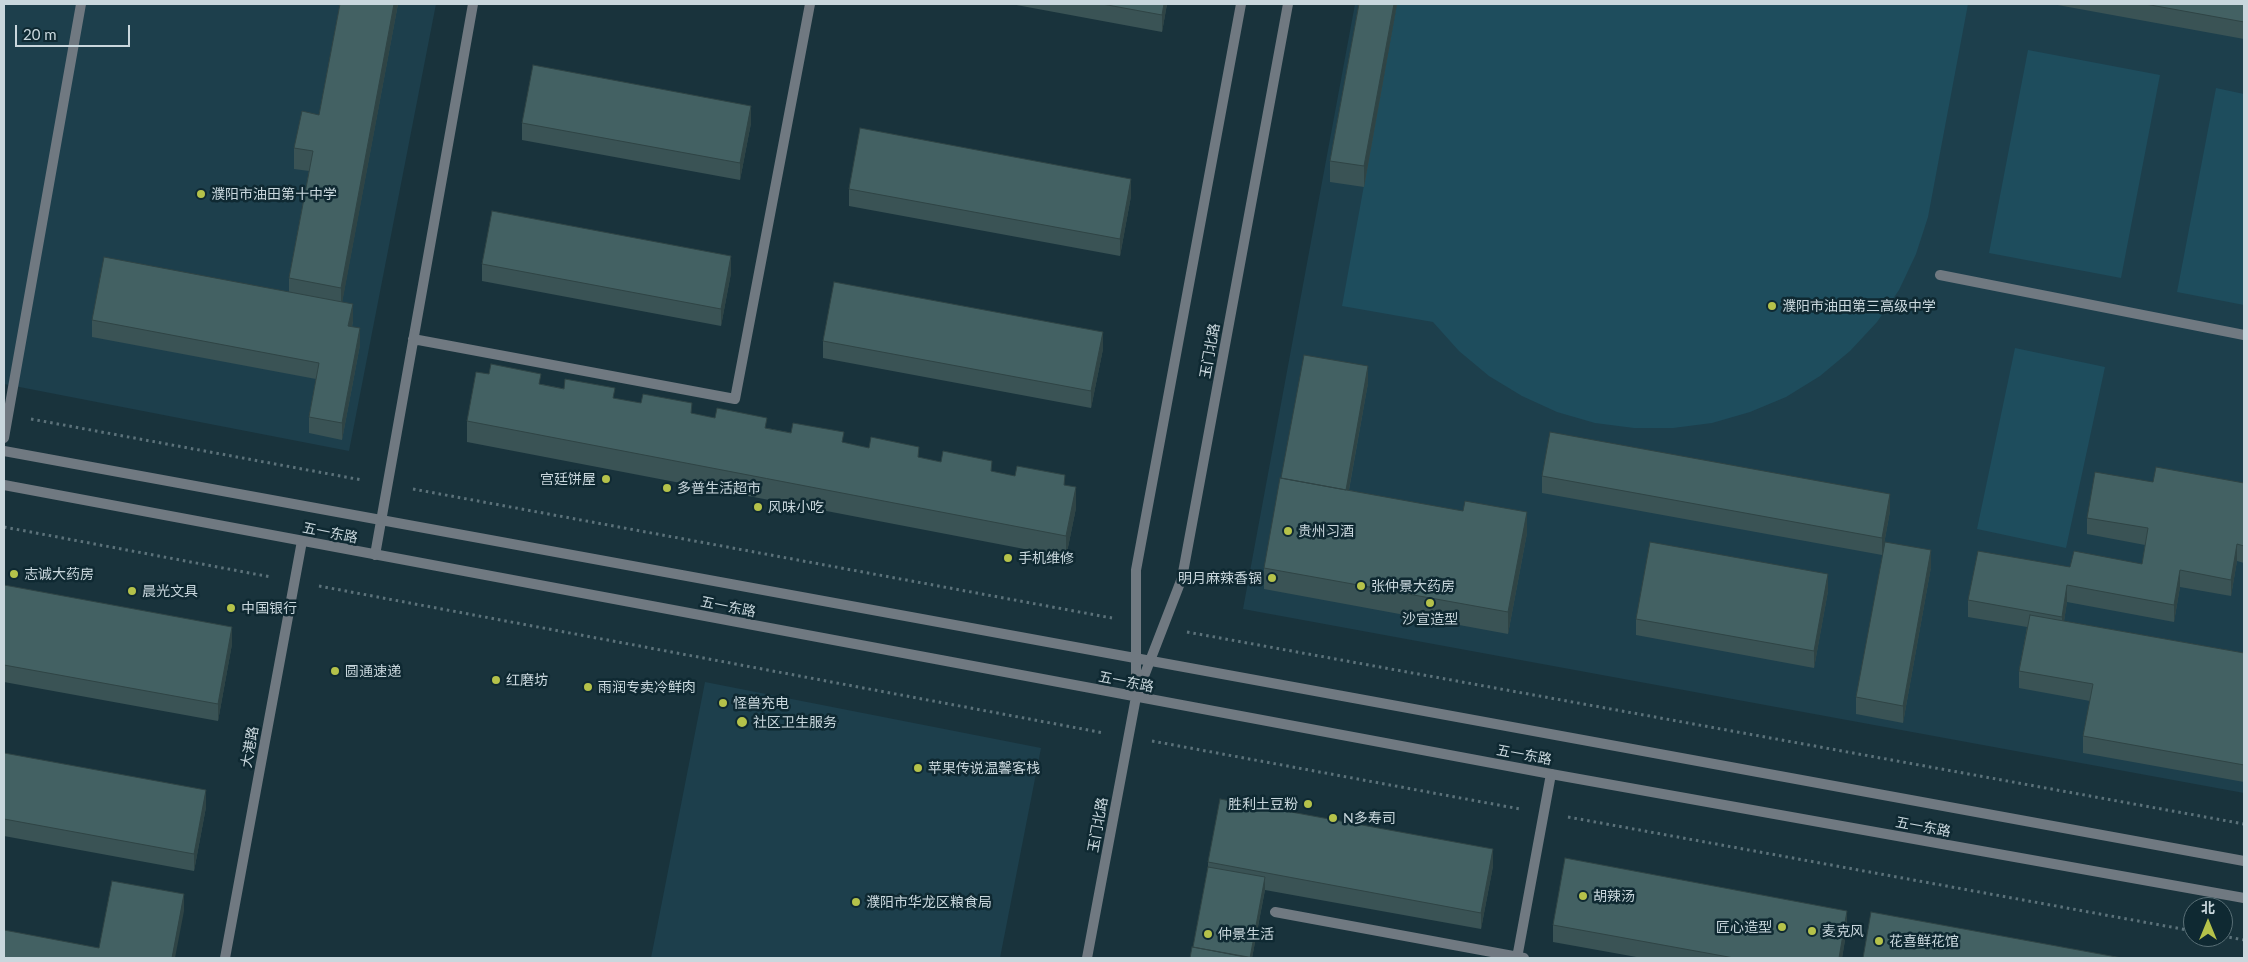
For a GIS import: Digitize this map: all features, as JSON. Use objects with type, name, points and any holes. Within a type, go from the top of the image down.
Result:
[{"type":"street","points":[[4,438],[80,4]]},
{"type":"street","points":[[374,555],[473,4]]},
{"type":"street","points":[[413,339],[736,399],[810,4]]},
{"type":"street","name":"玉门北路","points":[[1136,698],[1136,570],[1241,4]]},
{"type":"street","name":"玉门北路","points":[[1087,958],[1136,698],[1182,578],[1288,4]]},
{"type":"street","points":[[1940,275],[2244,334]]},
{"type":"street","name":"五一东路","points":[[4,451],[2244,861]]},
{"type":"street","name":"五一东路","points":[[4,485],[1136,698],[2244,898]]},
{"type":"street","name":"大港路","points":[[225,958],[302,542]]},
{"type":"street","points":[[1275,912],[1519,958],[1551,774]]},
{"type":"path","points":[[4,527],[1128,737],[2183,928]]},
{"type":"shaded area","name":"濮阳市油田第十中学","points":[[4,4],[436,4],[349,451],[4,384]]},
{"type":"shaded area","name":"濮阳市油田第三高级中学","points":[[1355,4],[2244,4],[2244,793],[1243,609]]},
{"type":"shaded area","points":[[1397,4],[1968,4],[1928,217],[1916,254],[1899,290],[1877,322],[1850,351],[1820,376],[1786,397],[1750,412],[1712,423],[1673,428],[1634,428],[1595,423],[1557,412],[1522,396],[1489,376],[1459,351],[1433,322],[1342,306]]},
{"type":"shaded area","points":[[2028,50],[2160,75],[2121,278],[1989,253]]},
{"type":"shaded area","points":[[2216,88],[2244,94],[2244,305],[2177,292]]},
{"type":"shaded area","points":[[2015,348],[2105,367],[2066,548],[1977,529]]},
{"type":"shaded area","points":[[705,682],[1041,748],[1000,958],[651,958]]},
{"type":"building","points":[[340,4],[394,4],[341,288],[289,278],[313,151],[294,148],[302,111],[319,115]]},
{"type":"building","points":[[1102,4],[1164,4],[1162,15]]},
{"type":"building","points":[[1359,4],[1394,4],[1364,166],[1330,161]]},
{"type":"building","points":[[2145,4],[2244,4],[2244,22]]},
{"type":"building","points":[[533,65],[751,106],[740,163],[522,123]]},
{"type":"building","points":[[860,128],[1131,179],[1120,239],[849,189]]},
{"type":"building","points":[[492,211],[731,256],[721,309],[482,264]]},
{"type":"building","points":[[104,257],[353,304],[348,326],[360,328],[342,423],[309,417],[319,363],[92,320]]},
{"type":"building","points":[[834,282],[1103,332],[1091,391],[823,341]]},
{"type":"building","points":[[1304,355],[1368,366],[1346,490],[1281,478]]},
{"type":"building","points":[[491,364],[541,374],[539,384],[564,389],[565,379],[615,388],[613,398],[641,403],[643,394],[692,403],[691,413],[715,418],[717,408],[767,418],[765,428],[791,433],[793,423],[844,432],[842,442],[869,448],[871,437],[919,447],[918,457],[941,462],[943,451],[992,461],[991,471],[1015,476],[1017,466],[1065,475],[1064,485],[1076,487],[1066,536],[467,421],[476,372],[489,374]]},
{"type":"building","points":[[1550,432],[1890,494],[1882,538],[1542,476]]},
{"type":"building","points":[[2156,467],[2244,483],[2244,546],[2237,544],[2231,580],[2180,570],[2174,605],[2067,585],[2062,617],[1968,600],[1978,551],[2070,567],[2074,551],[2142,564],[2148,528],[2087,518],[2095,472],[2153,482]]},
{"type":"building","points":[[1280,478],[1463,511],[1465,501],[1527,512],[1508,612],[1264,568]]},
{"type":"building","points":[[1650,542],[1828,574],[1814,651],[1636,619]]},
{"type":"building","points":[[1885,542],[1931,550],[1903,706],[1856,697]]},
{"type":"building","points":[[4,585],[232,627],[218,704],[4,665]]},
{"type":"building","points":[[2030,615],[2244,653],[2244,765],[2083,736],[2093,684],[2019,671]]},
{"type":"building","points":[[4,753],[206,790],[194,854],[4,819]]},
{"type":"building","points":[[1220,799],[1493,849],[1481,913],[1208,862]]},
{"type":"building","points":[[1565,858],[1847,911],[1839,958],[1734,958],[1553,925]]},
{"type":"building","points":[[1208,867],[1265,877],[1250,958],[1193,947]]},
{"type":"building","points":[[112,881],[184,894],[172,958],[4,958],[4,930],[99,948]]},
{"type":"building","points":[[1871,912],[2122,958],[1863,958]]},
{"type":"building","points":[[1192,947],[1254,958],[1190,958]]},
{"type":"place","name":"濮阳市油田第十中学","points":[[201,194]]},
{"type":"place","name":"濮阳市油田第三高级中学","points":[[1772,306]]},
{"type":"place","name":"宫廷饼屋","points":[[606,479]]},
{"type":"place","name":"多普生活超市","points":[[667,488]]},
{"type":"place","name":"风味小吃","points":[[758,507]]},
{"type":"place","name":"贵州习酒","points":[[1288,531]]},
{"type":"place","name":"手机维修","points":[[1008,558]]},
{"type":"place","name":"志诚大药房","points":[[14,574]]},
{"type":"place","name":"明月麻辣香锅","points":[[1272,578]]},
{"type":"place","name":"张仲景大药房","points":[[1361,586]]},
{"type":"place","name":"晨光文具","points":[[132,591]]},
{"type":"place","name":"沙宣造型","points":[[1430,603]]},
{"type":"place","name":"中国银行","points":[[231,608]]},
{"type":"place","name":"圆通速递","points":[[335,671]]},
{"type":"place","name":"红磨坊","points":[[496,680]]},
{"type":"place","name":"雨润专卖冷鲜肉","points":[[588,687]]},
{"type":"place","name":"怪兽充电","points":[[723,703]]},
{"type":"place","name":"社区卫生服务","points":[[742,722]]},
{"type":"place","name":"苹果传说温馨客栈","points":[[918,768]]},
{"type":"place","name":"胜利土豆粉","points":[[1308,804]]},
{"type":"place","name":"N多寿司","points":[[1333,818]]},
{"type":"place","name":"胡辣汤","points":[[1583,896]]},
{"type":"place","name":"濮阳市华龙区粮食局","points":[[856,902]]},
{"type":"place","name":"匠心造型","points":[[1782,927]]},
{"type":"place","name":"麦克风","points":[[1812,931]]},
{"type":"place","name":"仲景生活","points":[[1208,934]]},
{"type":"place","name":"花喜鲜花馆","points":[[1879,941]]}]
